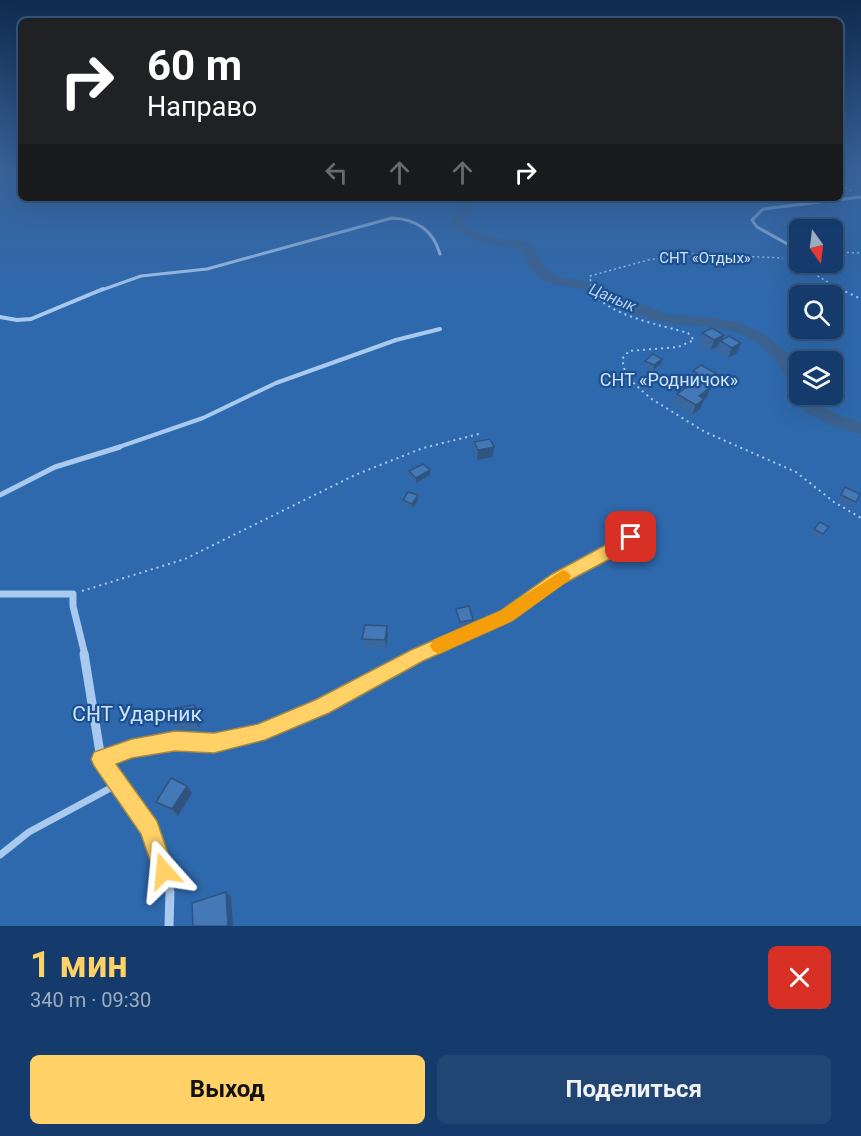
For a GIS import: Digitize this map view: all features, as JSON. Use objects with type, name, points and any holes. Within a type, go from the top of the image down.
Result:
[{"type":"street","points":[[0,594],[73,594],[73,606],[90,679],[101,759],[150,828],[170,892],[169,926]]},
{"type":"lane","points":[[760,212],[752,220],[757,227],[789,245]]},
{"type":"lane","points":[[0,317],[16,320],[31,319],[113,285],[141,276],[207,269],[392,218],[415,221],[434,235],[440,254]]},
{"type":"lane","points":[[0,495],[55,467],[153,437],[203,418],[276,383],[396,340],[440,328]]},
{"type":"lane","points":[[101,759],[132,748],[175,741],[214,743],[258,733],[322,706],[417,655],[506,616],[558,579],[603,556],[631,537]]},
{"type":"lane","points":[[0,855],[29,832],[118,784]]},
{"type":"path","points":[[843,252],[861,253]]},
{"type":"path","points":[[789,258],[708,253],[670,256],[613,268],[590,276],[590,289],[598,300],[616,309],[688,333],[694,340],[678,347],[630,351],[622,359],[626,376],[650,398],[705,432],[751,454],[796,471],[834,502],[861,518]]},
{"type":"path","points":[[812,273],[859,298]]},
{"type":"path","points":[[73,594],[185,559],[355,475],[423,448],[479,434]]},
{"type":"green space","points":[[0,212],[861,212],[861,926],[0,926]]},
{"type":"building","points":[[712,328],[724,335],[714,340],[702,333]]},
{"type":"building","points":[[729,336],[741,343],[732,348],[720,341]]},
{"type":"building","points":[[653,354],[662,359],[654,365],[645,361]]},
{"type":"building","points":[[701,365],[719,375],[706,385],[711,387],[699,396],[704,399],[696,405],[677,394],[688,386],[683,383],[697,373],[693,371]]},
{"type":"building","points":[[490,439],[494,447],[478,450],[474,442]]},
{"type":"building","points":[[423,464],[430,470],[416,478],[409,471]]},
{"type":"building","points":[[845,487],[860,494],[856,502],[841,495]]},
{"type":"building","points":[[408,492],[418,495],[412,504],[403,500]]},
{"type":"building","points":[[820,522],[829,527],[823,534],[814,529]]},
{"type":"building","points":[[469,606],[473,620],[460,622],[456,609]]},
{"type":"building","points":[[365,625],[387,626],[385,640],[362,639]]},
{"type":"building","points":[[195,705],[194,720],[174,723],[176,708]]},
{"type":"building","points":[[171,778],[187,786],[172,809],[156,802]]},
{"type":"building","points":[[226,892],[228,926],[193,926],[192,903]]},
{"type":"waterway","name":"Цанык","points":[[465,212],[455,221],[461,228],[486,240],[526,246],[540,270],[550,278],[586,286],[663,318],[717,322],[748,331],[772,347],[789,367]]},
{"type":"waterway","name":"Цанык","points":[[808,405],[839,422],[861,428]]},
{"type":"slow traffic","points":[[439,646],[506,616],[563,576]]},
{"type":"route","points":[[164,871],[150,828],[101,759],[132,748],[175,741],[214,743],[258,733],[322,706],[417,655],[506,616],[558,579],[603,556],[631,537]]},
{"type":"park label","name":"СНТ «Отдых»","points":[[705,258]]},
{"type":"park label","name":"СНТ «Родничок»","points":[[669,380]]},
{"type":"park label","name":"СНТ Ударник","points":[[137,714]]}]
